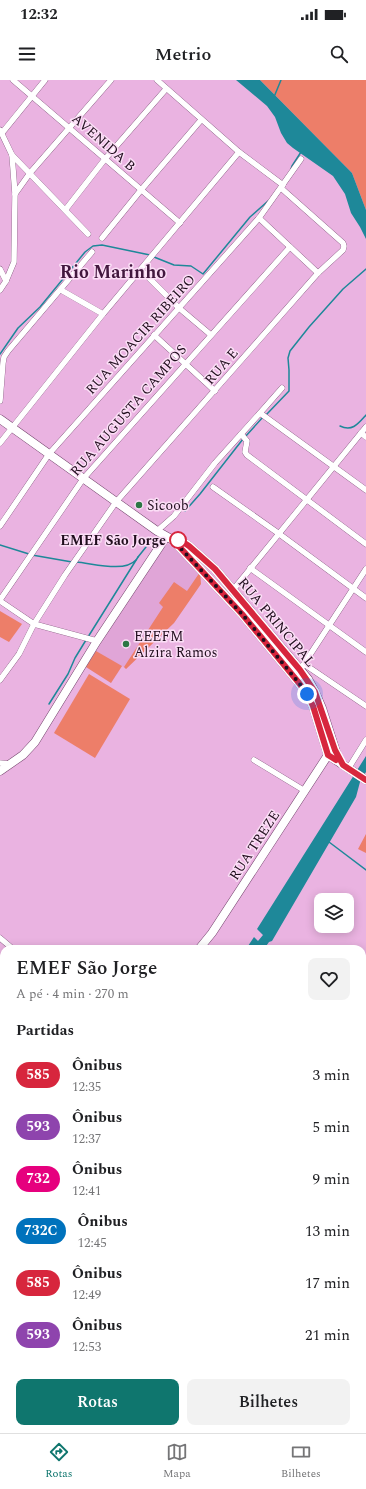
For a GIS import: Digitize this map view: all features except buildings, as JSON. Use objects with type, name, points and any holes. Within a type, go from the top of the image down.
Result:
[{"type":"main road","name":"RUA PRINCIPAL","points":[[0,419],[164,535],[242,614],[299,683],[313,706],[332,752],[347,768]]},
{"type":"main road","name":"RUA PRINCIPAL","points":[[164,535],[180,540],[215,569],[302,667],[315,692],[332,752]]},
{"type":"main road","points":[[0,771],[23,755],[35,742],[164,535]]},
{"type":"main road","name":"RUA TREZE","points":[[202,945],[225,913],[332,752]]},
{"type":"main road","points":[[347,768],[365,780]]},
{"type":"street","name":"AVENIDA B","points":[[13,80],[180,224]]},
{"type":"street","points":[[0,290],[6,281],[14,262],[15,194],[12,155],[1,131],[45,80]]},
{"type":"street","points":[[15,194],[30,173],[111,80]]},
{"type":"street","points":[[157,80],[239,152],[281,184]]},
{"type":"street","points":[[66,209],[105,159],[166,89]]},
{"type":"street","points":[[102,238],[201,120]]},
{"type":"street","points":[[0,444],[149,259],[239,152]]},
{"type":"street","points":[[12,155],[66,209],[88,234]]},
{"type":"street","name":"RUA MOACIR RIBEIRO","points":[[0,526],[49,454],[259,218],[281,184],[301,159]]},
{"type":"street","name":"RUA E","points":[[0,680],[19,654],[34,624],[65,575],[116,502],[318,273],[343,250],[343,243],[281,184]]},
{"type":"street","points":[[259,218],[318,273]]},
{"type":"street","name":"RUA AUGUSTA CAMPOS","points":[[0,600],[83,479],[210,334],[290,247]]},
{"type":"street","points":[[0,400],[4,357],[92,252]]},
{"type":"street","points":[[0,269],[6,281]]},
{"type":"street","points":[[140,270],[179,308],[210,334]]},
{"type":"street","points":[[61,290],[104,314]]},
{"type":"street","points":[[154,335],[215,391]]},
{"type":"street","points":[[164,535],[174,516],[215,463],[263,415],[282,388]]},
{"type":"street","points":[[263,415],[366,490]]},
{"type":"street","points":[[233,590],[334,466],[363,435],[366,427]]},
{"type":"street","points":[[243,436],[247,442],[245,452],[247,455],[366,544]]},
{"type":"street","points":[[213,487],[366,598]]},
{"type":"street","points":[[250,568],[366,652]]},
{"type":"street","points":[[366,570],[302,667],[366,706]]},
{"type":"street","points":[[0,600],[34,624],[97,641]]},
{"type":"street","points":[[347,768],[366,740]]},
{"type":"street","points":[[254,760],[305,791]]},
{"type":"street","points":[[0,763],[10,764]]},
{"type":"street","points":[[0,938],[8,945]]},
{"type":"shaded area","points":[[236,80],[260,80],[352,173],[366,210],[366,239],[351,213],[345,194],[333,176],[287,143],[281,133],[275,117],[267,106]]},
{"type":"shaded area","points":[[260,80],[366,80],[366,210],[352,173]]},
{"type":"shaded area","points":[[168,544],[200,572],[201,584],[174,623],[126,669],[122,666],[111,683],[86,667],[152,564],[165,545]]},
{"type":"shaded area","points":[[200,572],[201,584],[174,623],[126,669],[124,667],[163,607],[159,603],[174,582],[187,591]]},
{"type":"shaded area","points":[[0,611],[22,624],[9,642],[0,637]]},
{"type":"shaded area","points":[[96,651],[122,666],[111,683],[86,667]]},
{"type":"shaded area","points":[[89,674],[130,699],[95,758],[54,733]]},
{"type":"shaded area","points":[[366,756],[366,772],[360,782],[356,797],[272,941],[267,945],[249,945],[254,937],[258,941],[263,935],[257,929]]},
{"type":"shaded area","points":[[366,834],[366,853],[358,849]]},
{"type":"waterway","points":[[274,97],[281,80]]},
{"type":"waterway","points":[[291,169],[301,152]]},
{"type":"waterway","points":[[154,257],[174,265],[191,266],[203,274],[250,217],[268,201]]},
{"type":"waterway","points":[[0,354],[18,328],[40,307],[85,252],[93,246],[102,245],[150,255]]},
{"type":"waterway","points":[[266,415],[289,391],[288,358],[290,351],[343,289],[366,269]]},
{"type":"waterway","points":[[340,426],[344,428],[351,428],[366,415]]},
{"type":"waterway","points":[[245,437],[263,417]]},
{"type":"waterway","points":[[185,511],[243,439]]},
{"type":"waterway","points":[[0,545],[29,554]]},
{"type":"waterway","points":[[138,557],[146,547]]},
{"type":"waterway","points":[[32,555],[72,562]]},
{"type":"waterway","points":[[88,637],[138,557]]},
{"type":"waterway","points":[[76,562],[116,567],[131,564],[136,560]]},
{"type":"waterway","points":[[49,704],[68,674],[75,658],[86,640]]},
{"type":"waterway","points":[[329,842],[366,870]]},
{"type":"bus line","name":"585","points":[[336,760],[328,755],[313,706],[299,683],[242,614],[173,540],[180,540],[189,546],[215,569],[308,679],[322,708],[337,755],[343,765],[366,780]]},
{"type":"place","name":"Sicoob","points":[[139,505]]},
{"type":"place","name":"EMEF São Jorge","points":[[178,540]]},
{"type":"place","name":"EEEFM Alzira Ramos","points":[[126,644]]},
{"type":"district","name":"Rio Marinho","points":[[113,272]]},
{"type":"route","points":[[178,540],[180,540],[173,540],[242,614],[307,694]]}]
